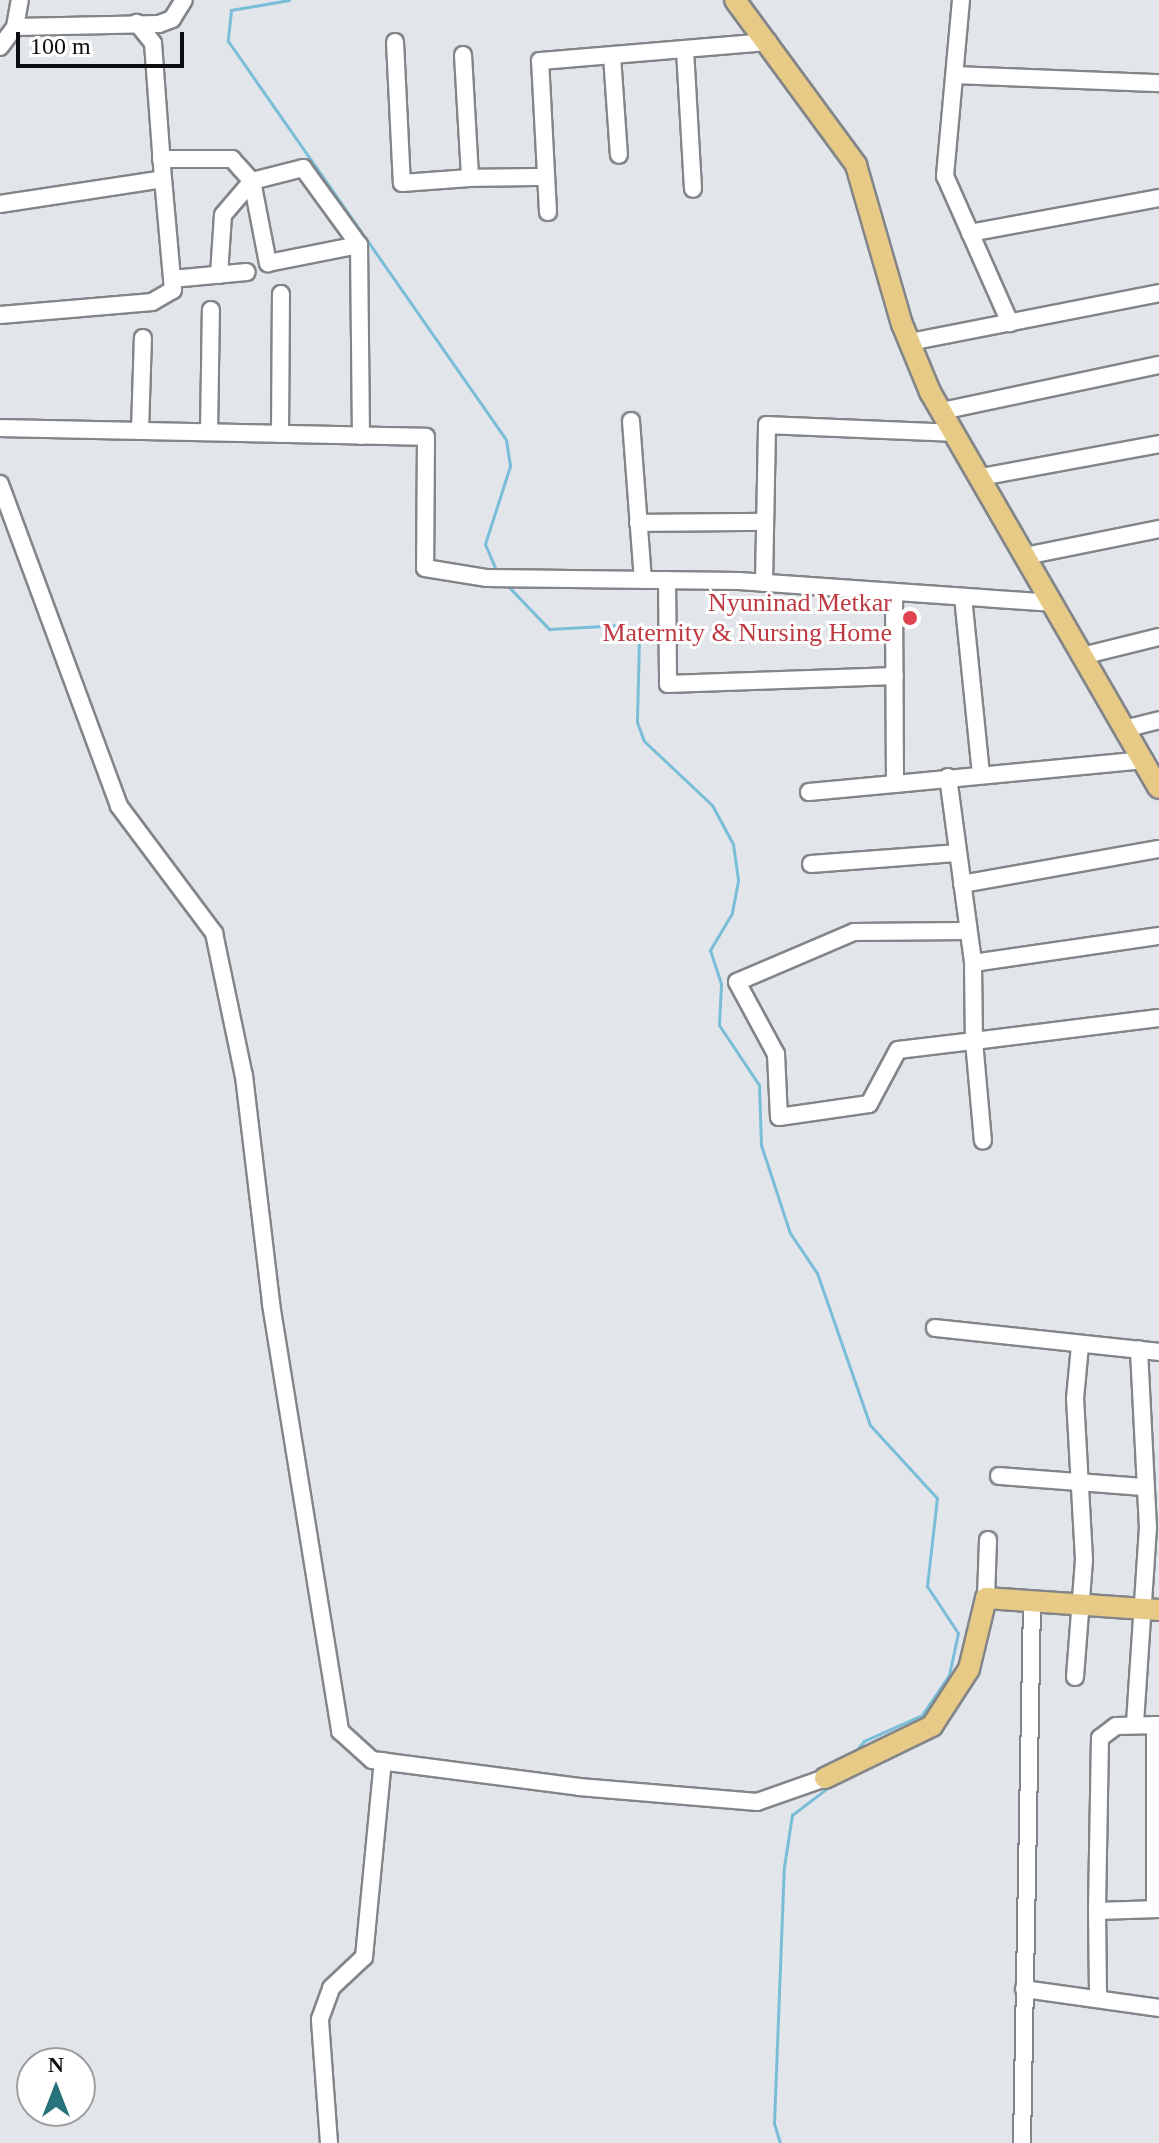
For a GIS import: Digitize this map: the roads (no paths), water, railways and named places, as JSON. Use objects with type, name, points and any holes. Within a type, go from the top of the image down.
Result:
[{"type":"main road","points":[[735,0],[856,165],[910,342],[942,411],[1051,603],[1086,655],[1159,788]]},
{"type":"main road","points":[[834,1777],[917,1738],[953,1701],[969,1669],[986,1598],[1149,1609]]},
{"type":"street","points":[[0,47],[15,27],[20,0]]},
{"type":"street","points":[[15,27],[172,19],[184,0]]},
{"type":"street","points":[[961,0],[945,176],[1010,323]]},
{"type":"street","points":[[0,315],[152,302],[173,290],[153,43],[137,23]]},
{"type":"street","points":[[395,42],[402,183],[546,177]]},
{"type":"street","points":[[548,212],[540,61],[768,42]]},
{"type":"street","points":[[685,50],[693,189]]},
{"type":"street","points":[[463,55],[470,178]]},
{"type":"street","points":[[612,56],[619,155]]},
{"type":"street","points":[[956,75],[1159,83]]},
{"type":"street","points":[[161,159],[232,159],[252,181],[268,263],[359,245]]},
{"type":"street","points":[[219,275],[223,215],[252,181],[303,168],[359,245],[361,436]]},
{"type":"street","points":[[0,204],[163,179]]},
{"type":"street","points":[[970,233],[1159,198]]},
{"type":"street","points":[[172,279],[247,272]]},
{"type":"street","points":[[910,342],[1159,293]]},
{"type":"street","points":[[280,434],[281,294]]},
{"type":"street","points":[[209,432],[211,310]]},
{"type":"street","points":[[140,431],[143,338]]},
{"type":"street","points":[[942,411],[1159,365]]},
{"type":"street","points":[[631,421],[643,580]]},
{"type":"street","points":[[764,583],[767,425],[955,433]]},
{"type":"street","points":[[0,428],[426,437],[425,568],[487,578],[764,583],[1051,603]]},
{"type":"street","points":[[981,477],[1159,444]]},
{"type":"street","points":[[0,484],[119,806],[214,933],[244,1076],[271,1304],[340,1731],[355,1752],[383,1761],[757,1802],[834,1777]]},
{"type":"street","points":[[638,523],[763,522]]},
{"type":"street","points":[[1025,556],[1159,529]]},
{"type":"street","points":[[667,580],[668,684],[895,676]]},
{"type":"street","points":[[894,593],[895,784]]},
{"type":"street","points":[[963,597],[981,775]]},
{"type":"street","points":[[1086,655],[1159,637]]},
{"type":"street","points":[[1128,728],[1159,720]]},
{"type":"street","points":[[809,792],[1145,760]]},
{"type":"street","points":[[948,777],[966,931],[973,963],[974,1041],[983,1141]]},
{"type":"street","points":[[962,884],[1159,849]]},
{"type":"street","points":[[811,864],[956,853]]},
{"type":"street","points":[[966,931],[854,932],[737,982],[776,1054],[779,1117],[869,1104],[898,1050],[1159,1018]]},
{"type":"street","points":[[973,963],[1159,936]]},
{"type":"street","points":[[935,1328],[1159,1352]]},
{"type":"street","points":[[1075,1677],[1077,1605],[1084,1559],[1079,1483],[1080,1345]]},
{"type":"street","points":[[1135,1723],[1149,1609],[1153,1528],[1142,1487],[1139,1349]]},
{"type":"street","points":[[999,1476],[1142,1487]]},
{"type":"street","points":[[986,1598],[988,1540]]},
{"type":"street","points":[[1022,2143],[1032,1601]]},
{"type":"street","points":[[1097,1911],[1157,1909],[1157,1725],[1135,1723],[1100,1738],[1097,1911],[1098,1998]]},
{"type":"street","points":[[329,2143],[320,2019],[331,1988],[364,1957],[383,1761]]},
{"type":"street","points":[[1024,1989],[1159,2008]]},
{"type":"waterway","points":[[289,0],[231,10],[228,41],[506,440],[510,466],[485,544],[497,572]]},
{"type":"waterway","points":[[507,585],[549,629],[622,625],[639,638],[637,722],[644,741],[712,805],[733,844],[738,881],[732,913],[710,950],[721,984],[719,1025],[759,1085],[761,1145],[790,1233],[817,1273],[870,1425],[937,1498],[927,1586],[958,1633],[949,1675],[922,1715],[864,1741],[854,1753]]},
{"type":"waterway","points":[[780,2143],[774,2123],[784,1867],[792,1815],[834,1783]]},
{"type":"place","name":"Nyuninad Metkar Maternity & Nursing Home","points":[[910,618]]}]
